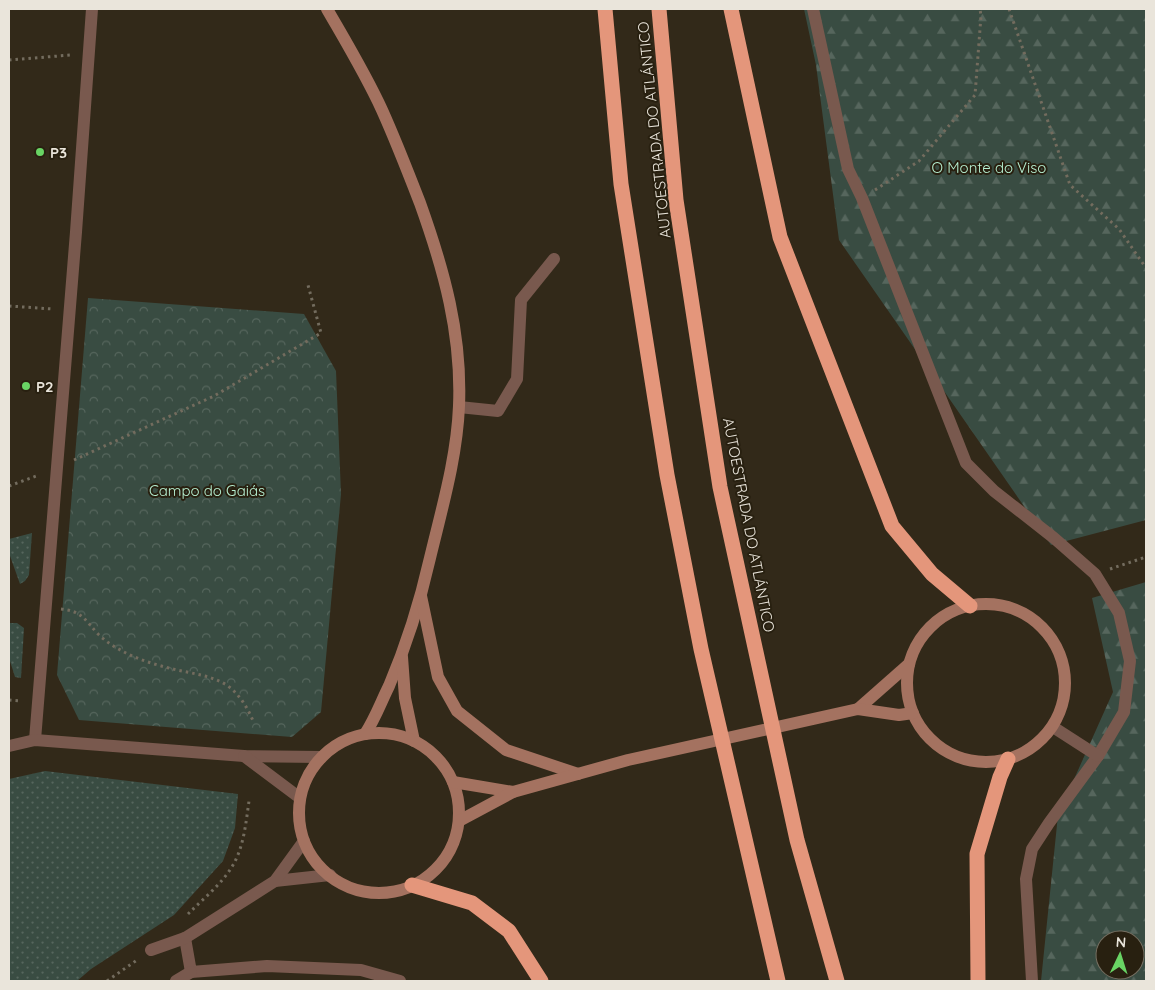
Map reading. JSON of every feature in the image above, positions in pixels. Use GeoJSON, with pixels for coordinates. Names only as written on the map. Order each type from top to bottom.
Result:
{"type":"FeatureCollection","features":[{"type":"Feature","properties":{"kind":"highway"},"geometry":{"type":"LineString","coordinates":[[604,9],[621,184],[667,475],[701,649],[778,981]]}},
{"type":"Feature","properties":{"kind":"highway","name":"AUTOESTRADA DO ATLÁNTICO"},"geometry":{"type":"LineString","coordinates":[[659,9],[676,200],[720,487],[798,840],[837,981]]}},
{"type":"Feature","properties":{"kind":"highway"},"geometry":{"type":"LineString","coordinates":[[731,9],[780,237],[892,526],[932,574],[970,606]]}},
{"type":"Feature","properties":{"kind":"highway"},"geometry":{"type":"LineString","coordinates":[[978,981],[977,854],[1008,759]]}},
{"type":"Feature","properties":{"kind":"highway"},"geometry":{"type":"LineString","coordinates":[[412,885],[472,903],[509,932],[541,981]]}},
{"type":"Feature","properties":{"kind":"street"},"geometry":{"type":"LineString","coordinates":[[326,9],[382,109],[404,162],[438,252],[451,306],[458,358],[459,407],[448,484],[421,596],[402,656],[374,720],[365,734]]}},
{"type":"Feature","properties":{"kind":"street"},"geometry":{"type":"LineString","coordinates":[[421,596],[438,677],[457,711],[506,750],[578,774]]}},
{"type":"Feature","properties":{"kind":"street"},"geometry":{"type":"LineString","coordinates":[[996,604],[1022,612],[1044,628],[1059,650],[1066,676],[1064,702],[1053,726],[1040,741],[1025,752],[1008,759],[985,762],[962,758],[942,748],[925,733],[913,713],[907,689],[909,664],[917,644],[931,626],[949,613],[970,606],[996,604]]}},
{"type":"Feature","properties":{"kind":"street"},"geometry":{"type":"LineString","coordinates":[[402,656],[405,698],[414,741]]}},
{"type":"Feature","properties":{"kind":"street"},"geometry":{"type":"LineString","coordinates":[[858,709],[909,664]]}},
{"type":"Feature","properties":{"kind":"street"},"geometry":{"type":"LineString","coordinates":[[459,821],[514,792],[628,760],[858,709],[899,715],[913,713]]}},
{"type":"Feature","properties":{"kind":"street"},"geometry":{"type":"LineString","coordinates":[[390,733],[414,741],[430,751],[444,765],[453,782],[458,801],[459,821],[451,847],[435,870],[412,885],[386,892],[359,890],[334,879],[315,860],[304,841],[299,820],[300,798],[307,778],[321,757],[341,742],[365,734],[390,733]]}},
{"type":"Feature","properties":{"kind":"street"},"geometry":{"type":"LineString","coordinates":[[453,782],[514,792]]}},
{"type":"Feature","properties":{"kind":"lane"},"geometry":{"type":"LineString","coordinates":[[35,740],[92,9]]}},
{"type":"Feature","properties":{"kind":"lane"},"geometry":{"type":"LineString","coordinates":[[813,9],[848,169],[862,198],[966,463],[994,491],[1096,574],[1119,613],[1130,661],[1124,712],[1098,756],[1032,849],[1026,879],[1032,981]]}},
{"type":"Feature","properties":{"kind":"lane"},"geometry":{"type":"LineString","coordinates":[[459,407],[498,411],[517,379],[520,300],[554,259]]}},
{"type":"Feature","properties":{"kind":"lane"},"geometry":{"type":"LineString","coordinates":[[1053,726],[1098,756]]}},
{"type":"Feature","properties":{"kind":"lane"},"geometry":{"type":"LineString","coordinates":[[9,746],[35,740],[244,756],[321,757]]}},
{"type":"Feature","properties":{"kind":"lane"},"geometry":{"type":"LineString","coordinates":[[244,756],[300,798]]}},
{"type":"Feature","properties":{"kind":"lane"},"geometry":{"type":"LineString","coordinates":[[151,950],[185,938],[275,881],[304,841]]}},
{"type":"Feature","properties":{"kind":"lane"},"geometry":{"type":"LineString","coordinates":[[275,881],[330,875]]}},
{"type":"Feature","properties":{"kind":"lane"},"geometry":{"type":"LineString","coordinates":[[185,938],[190,972]]}},
{"type":"Feature","properties":{"kind":"lane"},"geometry":{"type":"LineString","coordinates":[[176,981],[190,972],[266,966],[361,970],[400,981]]}},
{"type":"Feature","properties":{"kind":"path"},"geometry":{"type":"LineString","coordinates":[[862,198],[919,161],[975,95],[980,9]]}},
{"type":"Feature","properties":{"kind":"path"},"geometry":{"type":"LineString","coordinates":[[1010,9],[1070,185],[1119,229],[1146,268]]}},
{"type":"Feature","properties":{"kind":"path"},"geometry":{"type":"LineString","coordinates":[[9,60],[89,53]]}},
{"type":"Feature","properties":{"kind":"path"},"geometry":{"type":"LineString","coordinates":[[9,486],[56,469],[214,396],[321,333],[308,285]]}},
{"type":"Feature","properties":{"kind":"path"},"geometry":{"type":"LineString","coordinates":[[9,306],[69,310]]}},
{"type":"Feature","properties":{"kind":"path"},"geometry":{"type":"LineString","coordinates":[[1096,574],[1146,557]]}},
{"type":"Feature","properties":{"kind":"path"},"geometry":{"type":"LineString","coordinates":[[45,606],[77,612],[104,639],[127,654],[158,665],[217,680],[237,694],[245,704],[254,723]]}},
{"type":"Feature","properties":{"kind":"path"},"geometry":{"type":"LineString","coordinates":[[184,917],[224,878],[233,865],[240,848],[249,801]]}},
{"type":"Feature","properties":{"kind":"path"},"geometry":{"type":"LineString","coordinates":[[107,981],[151,950]]}},
{"type":"Feature","properties":{"kind":"green space","name":"O Monte do Viso"},"geometry":{"type":"Polygon","coordinates":[[[804,9],[1146,9],[1146,520],[1051,545],[839,240],[816,65],[804,9]]]}},
{"type":"Feature","properties":{"kind":"green space","name":"Campo do Gaiás"},"geometry":{"type":"Polygon","coordinates":[[[88,298],[304,314],[336,371],[341,494],[321,712],[292,737],[79,720],[57,675],[88,298]]]}},
{"type":"Feature","properties":{"kind":"green space"},"geometry":{"type":"Polygon","coordinates":[[[32,533],[29,575],[20,584],[9,553],[9,539],[32,533]]]}},
{"type":"Feature","properties":{"kind":"green space"},"geometry":{"type":"Polygon","coordinates":[[[1146,582],[1146,981],[1041,981],[1058,815],[1113,692],[1092,598],[1146,582]]]}},
{"type":"Feature","properties":{"kind":"green space"},"geometry":{"type":"Polygon","coordinates":[[[9,623],[17,623],[24,628],[21,678],[15,677],[9,658],[9,623]]]}},
{"type":"Feature","properties":{"kind":"green space"},"geometry":{"type":"Polygon","coordinates":[[[45,771],[238,794],[235,828],[223,861],[174,915],[91,969],[77,981],[9,981],[9,779],[45,771]]]}},
{"type":"Feature","properties":{"kind":"place","name":"P3"},"geometry":{"type":"Point","coordinates":[40,152]}},
{"type":"Feature","properties":{"kind":"place","name":"P2"},"geometry":{"type":"Point","coordinates":[26,386]}}]}
